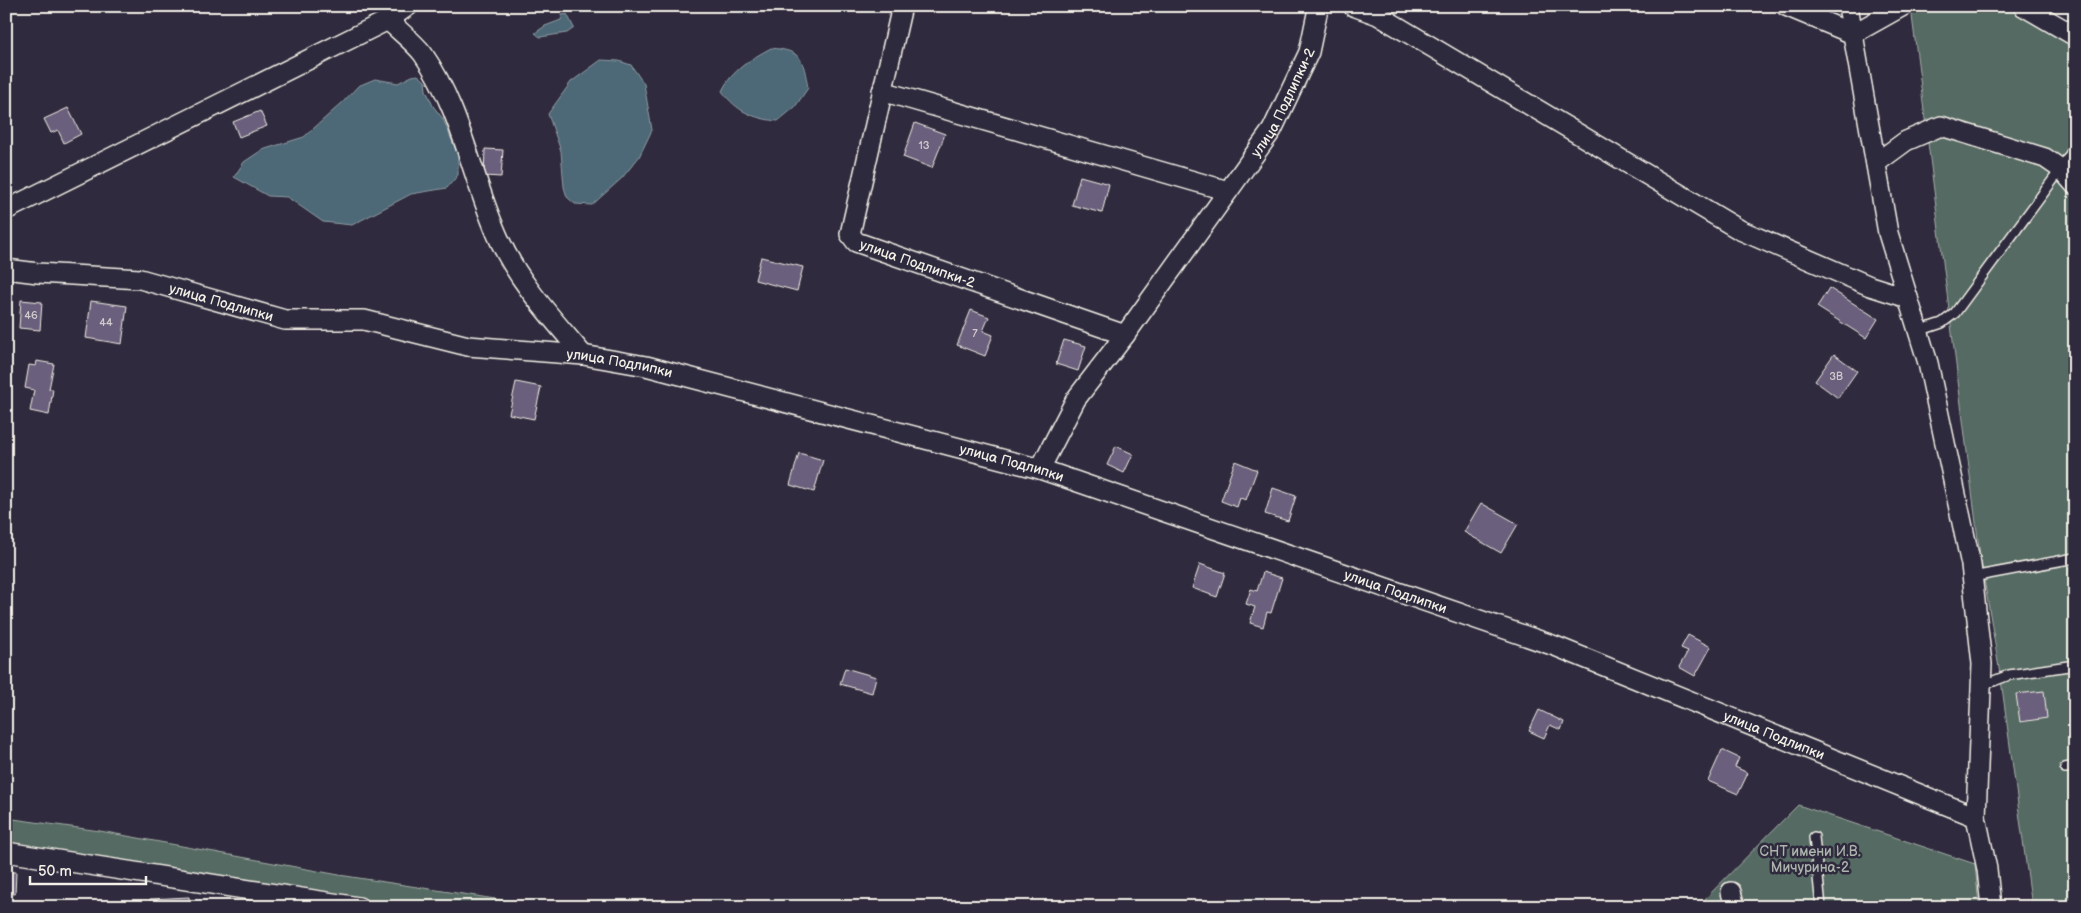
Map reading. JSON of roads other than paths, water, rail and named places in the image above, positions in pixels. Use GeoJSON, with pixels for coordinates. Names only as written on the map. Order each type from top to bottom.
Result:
{"type":"FeatureCollection","features":[{"type":"Feature","properties":{"kind":"street"},"geometry":{"type":"LineString","coordinates":[[6,210],[388,20],[408,6]]}},
{"type":"Feature","properties":{"kind":"street","name":"улица Подлипки-2"},"geometry":{"type":"LineString","coordinates":[[902,6],[850,234],[856,242],[1125,335]]}},
{"type":"Feature","properties":{"kind":"street"},"geometry":{"type":"LineString","coordinates":[[1353,6],[1378,15],[1740,230],[1870,286],[1908,298]]}},
{"type":"Feature","properties":{"kind":"street"},"geometry":{"type":"LineString","coordinates":[[1786,6],[1853,34]]}},
{"type":"Feature","properties":{"kind":"street"},"geometry":{"type":"LineString","coordinates":[[1848,6],[1888,233],[1928,363],[1972,576],[1982,664],[1976,817],[1991,907]]}},
{"type":"Feature","properties":{"kind":"street"},"geometry":{"type":"LineString","coordinates":[[1853,34],[1903,6]]}},
{"type":"Feature","properties":{"kind":"street"},"geometry":{"type":"LineString","coordinates":[[2024,6],[2075,36]]}},
{"type":"Feature","properties":{"kind":"street","name":"улица Подлипки-2"},"geometry":{"type":"LineString","coordinates":[[1040,469],[1076,399],[1125,335],[1272,130],[1309,52],[1319,7]]}},
{"type":"Feature","properties":{"kind":"street"},"geometry":{"type":"LineString","coordinates":[[388,20],[422,54],[443,90],[459,129],[485,206],[501,243],[521,277],[547,313],[584,355]]}},
{"type":"Feature","properties":{"kind":"street"},"geometry":{"type":"LineString","coordinates":[[882,91],[1228,191]]}},
{"type":"Feature","properties":{"kind":"street"},"geometry":{"type":"LineString","coordinates":[[1876,163],[1906,141],[1941,126],[2045,158],[2061,169],[2075,185]]}},
{"type":"Feature","properties":{"kind":"street","name":"улица Подлипки"},"geometry":{"type":"LineString","coordinates":[[6,269],[38,273],[140,279],[286,320],[364,320],[468,346],[584,355],[646,366],[1040,469],[1555,646],[1976,817]]}},
{"type":"Feature","properties":{"kind":"street"},"geometry":{"type":"LineString","coordinates":[[6,852],[358,907]]}},
{"type":"Feature","properties":{"kind":"lane"},"geometry":{"type":"LineString","coordinates":[[1918,331],[1942,323],[1956,312],[2061,169],[2075,146]]}},
{"type":"Feature","properties":{"kind":"lane"},"geometry":{"type":"LineString","coordinates":[[1972,576],[2075,558]]}},
{"type":"Feature","properties":{"kind":"lane"},"geometry":{"type":"LineString","coordinates":[[1981,686],[2008,675],[2075,665]]}},
{"type":"Feature","properties":{"kind":"lane"},"geometry":{"type":"LineString","coordinates":[[2065,768],[2075,766]]}},
{"type":"Feature","properties":{"kind":"lane"},"geometry":{"type":"LineString","coordinates":[[1814,837],[1821,907]]}},
{"type":"Feature","properties":{"kind":"water"},"geometry":{"type":"Polygon","coordinates":[[[567,14],[574,28],[567,33],[540,37],[535,33],[545,26],[561,20],[562,15],[567,14]]]}},
{"type":"Feature","properties":{"kind":"water"},"geometry":{"type":"Polygon","coordinates":[[[771,48],[789,51],[799,58],[808,88],[795,107],[778,121],[746,113],[733,104],[722,91],[736,71],[771,48]]]}},
{"type":"Feature","properties":{"kind":"water"},"geometry":{"type":"Polygon","coordinates":[[[601,60],[619,61],[631,65],[644,84],[652,130],[639,157],[622,178],[592,205],[575,204],[567,197],[564,187],[561,151],[548,114],[571,82],[601,60]]]}},
{"type":"Feature","properties":{"kind":"water"},"geometry":{"type":"Polygon","coordinates":[[[418,75],[425,81],[426,90],[433,106],[443,119],[458,155],[458,175],[447,188],[411,194],[352,225],[323,222],[287,197],[268,196],[234,177],[244,162],[262,150],[304,137],[358,86],[375,79],[398,83],[418,75]]]}},
{"type":"Feature","properties":{"kind":"park label","name":"СНТ имени И.В. Мичурина-2"},"geometry":{"type":"Point","coordinates":[1810,860]}}]}
